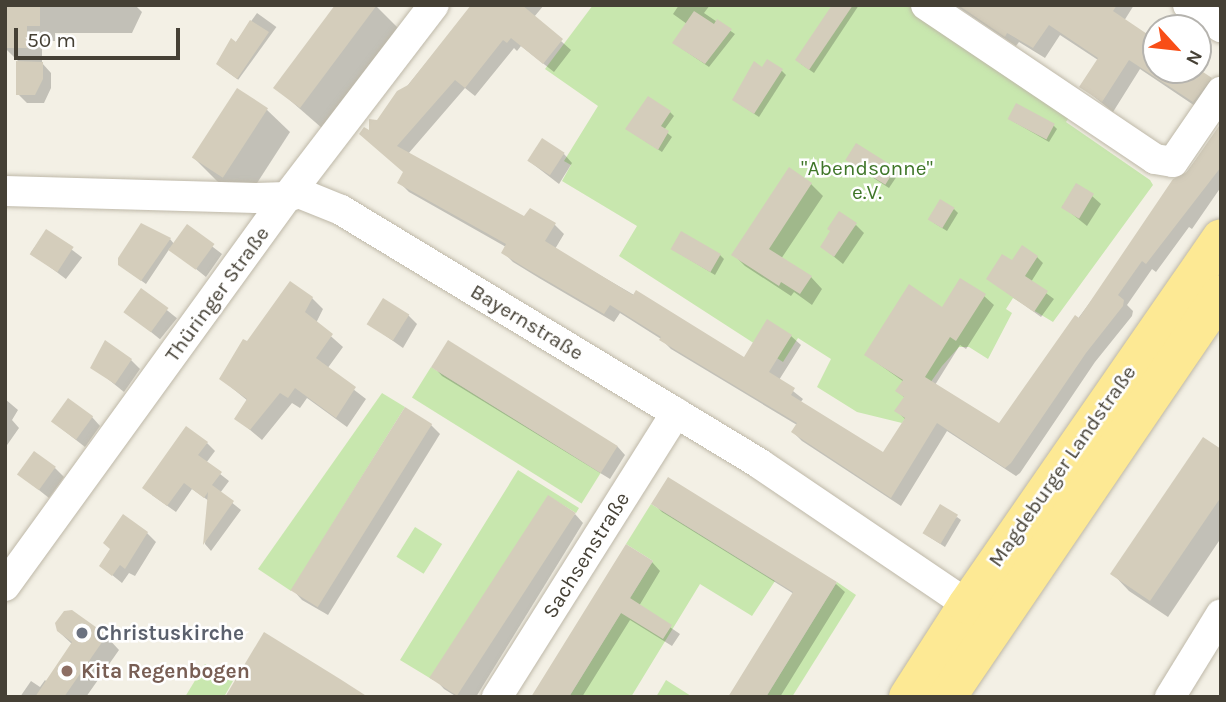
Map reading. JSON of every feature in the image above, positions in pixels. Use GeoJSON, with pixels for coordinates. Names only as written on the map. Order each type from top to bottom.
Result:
{"type":"FeatureCollection","features":[{"type":"Feature","properties":{"kind":"main road","name":"Magdeburger Landstraße"},"geometry":{"type":"LineString","coordinates":[[947,697],[981,614],[1221,238]]}},
{"type":"Feature","properties":{"kind":"main road","name":"Magdeburger Landstraße"},"geometry":{"type":"LineString","coordinates":[[908,697],[981,614],[1221,294]]}},
{"type":"Feature","properties":{"kind":"street","name":"Thüringer Straße"},"geometry":{"type":"LineString","coordinates":[[5,586],[287,197],[434,5]]}},
{"type":"Feature","properties":{"kind":"street"},"geometry":{"type":"LineString","coordinates":[[926,5],[1155,159],[1173,162],[1221,92]]}},
{"type":"Feature","properties":{"kind":"street"},"geometry":{"type":"LineString","coordinates":[[1188,5],[1221,27]]}},
{"type":"Feature","properties":{"kind":"street","name":"Bayernstraße"},"geometry":{"type":"LineString","coordinates":[[5,191],[287,197],[299,193],[341,210],[760,464],[981,614]]}},
{"type":"Feature","properties":{"kind":"street","name":"Sachsenstraße"},"geometry":{"type":"LineString","coordinates":[[497,697],[676,413]]}},
{"type":"Feature","properties":{"kind":"street"},"geometry":{"type":"LineString","coordinates":[[1170,697],[1221,614]]}},
{"type":"Feature","properties":{"kind":"green space","name":"\"Abendsonne\" e.V."},"geometry":{"type":"Polygon","coordinates":[[[593,5],[915,5],[1074,109],[1066,122],[1150,180],[1153,185],[1053,322],[1013,298],[1006,309],[1012,313],[988,359],[969,347],[959,347],[942,366],[902,423],[857,412],[817,387],[831,359],[798,338],[783,362],[619,256],[637,226],[562,181],[571,165],[564,161],[598,106],[545,69],[593,5]]]}},
{"type":"Feature","properties":{"kind":"green space"},"geometry":{"type":"Polygon","coordinates":[[[431,367],[601,473],[582,504],[412,398],[431,367]]]}},
{"type":"Feature","properties":{"kind":"green space"},"geometry":{"type":"Polygon","coordinates":[[[382,393],[405,407],[291,591],[258,569],[382,393]]]}},
{"type":"Feature","properties":{"kind":"green space"},"geometry":{"type":"Polygon","coordinates":[[[518,470],[579,508],[576,513],[548,496],[433,680],[400,660],[518,470]]]}},
{"type":"Feature","properties":{"kind":"green space"},"geometry":{"type":"Polygon","coordinates":[[[651,504],[775,581],[752,616],[700,584],[631,697],[569,697],[653,561],[626,544],[651,504]]]}},
{"type":"Feature","properties":{"kind":"green space"},"geometry":{"type":"Polygon","coordinates":[[[415,527],[442,544],[424,574],[396,557],[415,527]]]}},
{"type":"Feature","properties":{"kind":"green space"},"geometry":{"type":"Polygon","coordinates":[[[837,582],[856,595],[792,697],[766,697],[837,582]]]}},
{"type":"Feature","properties":{"kind":"green space"},"geometry":{"type":"Polygon","coordinates":[[[205,664],[233,681],[224,697],[185,697],[205,664]]]}},
{"type":"Feature","properties":{"kind":"green space"},"geometry":{"type":"Polygon","coordinates":[[[666,680],[691,696],[691,697],[656,697],[666,680]]]}},
{"type":"Feature","properties":{"kind":"building"},"geometry":{"type":"Polygon","coordinates":[[[5,5],[40,5],[40,26],[27,26],[27,48],[5,48],[5,5]]]}},
{"type":"Feature","properties":{"kind":"building"},"geometry":{"type":"Polygon","coordinates":[[[335,5],[377,5],[300,108],[273,88],[335,5]]]}},
{"type":"Feature","properties":{"kind":"building"},"geometry":{"type":"Polygon","coordinates":[[[471,5],[522,5],[563,39],[543,64],[511,38],[507,43],[503,40],[465,88],[455,80],[397,146],[524,216],[530,208],[556,223],[545,241],[633,295],[636,290],[744,357],[767,319],[792,335],[769,372],[795,388],[791,395],[883,452],[905,418],[894,411],[904,397],[895,391],[903,380],[864,355],[909,284],[942,307],[960,278],[986,294],[956,341],[950,337],[925,377],[999,423],[1075,315],[1079,318],[1173,179],[1187,172],[1221,123],[1221,167],[1146,264],[1142,261],[1118,295],[1124,300],[1123,306],[1086,353],[1011,463],[1005,468],[937,423],[891,498],[791,432],[797,423],[659,340],[661,337],[610,305],[604,314],[527,269],[501,253],[506,244],[397,183],[403,172],[359,134],[364,127],[369,130],[369,119],[377,120],[397,91],[408,85],[471,5]]]}},
{"type":"Feature","properties":{"kind":"building"},"geometry":{"type":"Polygon","coordinates":[[[832,5],[853,5],[809,70],[795,60],[832,5]]]}},
{"type":"Feature","properties":{"kind":"building"},"geometry":{"type":"Polygon","coordinates":[[[958,5],[1117,5],[1113,11],[1142,31],[1142,69],[1129,60],[1102,102],[1079,87],[1098,58],[1049,25],[1033,48],[1007,33],[1005,37],[958,5]]]}},
{"type":"Feature","properties":{"kind":"building"},"geometry":{"type":"Polygon","coordinates":[[[694,11],[714,24],[717,19],[732,29],[705,64],[672,43],[694,11]]]}},
{"type":"Feature","properties":{"kind":"building"},"geometry":{"type":"Polygon","coordinates":[[[250,20],[269,32],[237,79],[216,64],[231,38],[236,42],[250,20]]]}},
{"type":"Feature","properties":{"kind":"building"},"geometry":{"type":"Polygon","coordinates":[[[767,59],[783,69],[754,114],[732,100],[754,61],[762,67],[767,59]]]}},
{"type":"Feature","properties":{"kind":"building"},"geometry":{"type":"Polygon","coordinates":[[[16,61],[43,62],[43,79],[35,95],[16,95],[16,61]]]}},
{"type":"Feature","properties":{"kind":"building"},"geometry":{"type":"Polygon","coordinates":[[[1166,84],[1207,84],[1193,102],[1166,84]]]}},
{"type":"Feature","properties":{"kind":"building"},"geometry":{"type":"Polygon","coordinates":[[[237,88],[268,108],[223,178],[192,158],[237,88]]]}},
{"type":"Feature","properties":{"kind":"building"},"geometry":{"type":"Polygon","coordinates":[[[648,96],[671,111],[661,126],[669,131],[658,150],[625,129],[648,96]]]}},
{"type":"Feature","properties":{"kind":"building"},"geometry":{"type":"Polygon","coordinates":[[[1016,103],[1055,124],[1046,140],[1008,119],[1016,103]]]}},
{"type":"Feature","properties":{"kind":"building"},"geometry":{"type":"Polygon","coordinates":[[[542,138],[565,153],[550,175],[527,161],[542,138]]]}},
{"type":"Feature","properties":{"kind":"building"},"geometry":{"type":"Polygon","coordinates":[[[856,143],[896,168],[885,185],[845,160],[856,143]]]}},
{"type":"Feature","properties":{"kind":"building"},"geometry":{"type":"Polygon","coordinates":[[[789,167],[812,183],[769,249],[812,276],[800,294],[781,282],[779,286],[731,255],[789,167]]]}},
{"type":"Feature","properties":{"kind":"building"},"geometry":{"type":"Polygon","coordinates":[[[1076,183],[1094,194],[1079,219],[1061,208],[1076,183]]]}},
{"type":"Feature","properties":{"kind":"building"},"geometry":{"type":"Polygon","coordinates":[[[940,199],[955,208],[942,228],[928,220],[940,199]]]}},
{"type":"Feature","properties":{"kind":"building"},"geometry":{"type":"Polygon","coordinates":[[[839,211],[857,223],[834,257],[820,247],[830,231],[827,229],[839,211]]]}},
{"type":"Feature","properties":{"kind":"building"},"geometry":{"type":"Polygon","coordinates":[[[141,223],[171,238],[141,281],[118,265],[118,258],[141,223]]]}},
{"type":"Feature","properties":{"kind":"building"},"geometry":{"type":"Polygon","coordinates":[[[187,224],[215,244],[196,270],[168,250],[187,224]]]}},
{"type":"Feature","properties":{"kind":"building"},"geometry":{"type":"Polygon","coordinates":[[[46,229],[74,247],[57,272],[30,254],[46,229]]]}},
{"type":"Feature","properties":{"kind":"building"},"geometry":{"type":"Polygon","coordinates":[[[681,231],[721,254],[710,272],[670,249],[681,231]]]}},
{"type":"Feature","properties":{"kind":"building"},"geometry":{"type":"Polygon","coordinates":[[[1022,245],[1038,256],[1025,276],[1048,291],[1034,312],[986,279],[1002,254],[1012,260],[1022,245]]]}},
{"type":"Feature","properties":{"kind":"building"},"geometry":{"type":"Polygon","coordinates":[[[290,281],[313,297],[305,312],[333,334],[316,358],[356,387],[336,418],[295,388],[288,398],[280,393],[250,430],[234,419],[247,399],[219,379],[243,339],[247,341],[290,281]]]}},
{"type":"Feature","properties":{"kind":"building"},"geometry":{"type":"Polygon","coordinates":[[[141,288],[169,308],[151,332],[123,312],[141,288]]]}},
{"type":"Feature","properties":{"kind":"building"},"geometry":{"type":"Polygon","coordinates":[[[383,298],[409,314],[393,341],[367,324],[383,298]]]}},
{"type":"Feature","properties":{"kind":"building"},"geometry":{"type":"Polygon","coordinates":[[[105,340],[132,359],[115,384],[90,368],[105,340]]]}},
{"type":"Feature","properties":{"kind":"building"},"geometry":{"type":"Polygon","coordinates":[[[448,340],[618,446],[601,473],[431,367],[448,340]]]}},
{"type":"Feature","properties":{"kind":"building"},"geometry":{"type":"Polygon","coordinates":[[[68,398],[93,416],[76,440],[51,421],[68,398]]]}},
{"type":"Feature","properties":{"kind":"building"},"geometry":{"type":"Polygon","coordinates":[[[405,407],[432,424],[318,607],[291,590],[405,407]]]}},
{"type":"Feature","properties":{"kind":"building"},"geometry":{"type":"Polygon","coordinates":[[[186,426],[208,442],[198,455],[222,472],[212,485],[234,501],[203,545],[208,492],[204,498],[184,483],[167,506],[142,488],[186,426]]]}},
{"type":"Feature","properties":{"kind":"building"},"geometry":{"type":"Polygon","coordinates":[[[1203,437],[1221,449],[1221,497],[1150,601],[1110,574],[1203,437]]]}},
{"type":"Feature","properties":{"kind":"building"},"geometry":{"type":"Polygon","coordinates":[[[34,451],[56,467],[39,490],[17,474],[34,451]]]}},
{"type":"Feature","properties":{"kind":"building"},"geometry":{"type":"Polygon","coordinates":[[[668,477],[837,582],[766,697],[728,697],[793,592],[651,504],[668,477]]]}},
{"type":"Feature","properties":{"kind":"building"},"geometry":{"type":"Polygon","coordinates":[[[548,495],[576,513],[457,696],[429,678],[548,495]]]}},
{"type":"Feature","properties":{"kind":"building"},"geometry":{"type":"Polygon","coordinates":[[[940,504],[958,515],[940,544],[922,533],[940,504]]]}},
{"type":"Feature","properties":{"kind":"building"},"geometry":{"type":"Polygon","coordinates":[[[123,514],[148,532],[125,569],[120,565],[112,576],[99,566],[110,549],[103,543],[123,514]]]}},
{"type":"Feature","properties":{"kind":"building"},"geometry":{"type":"Polygon","coordinates":[[[626,544],[653,561],[630,598],[672,625],[663,639],[621,613],[569,697],[531,697],[626,544]]]}},
{"type":"Feature","properties":{"kind":"building"},"geometry":{"type":"Polygon","coordinates":[[[72,610],[107,635],[64,697],[35,697],[72,642],[57,631],[55,623],[64,611],[72,610]]]}},
{"type":"Feature","properties":{"kind":"building"},"geometry":{"type":"Polygon","coordinates":[[[264,632],[340,679],[368,697],[225,697],[264,632]]]}},
{"type":"Feature","properties":{"kind":"place","name":"Christuskirche"},"geometry":{"type":"Point","coordinates":[82,633]}},
{"type":"Feature","properties":{"kind":"place","name":"Kita Regenbogen"},"geometry":{"type":"Point","coordinates":[67,671]}}]}
